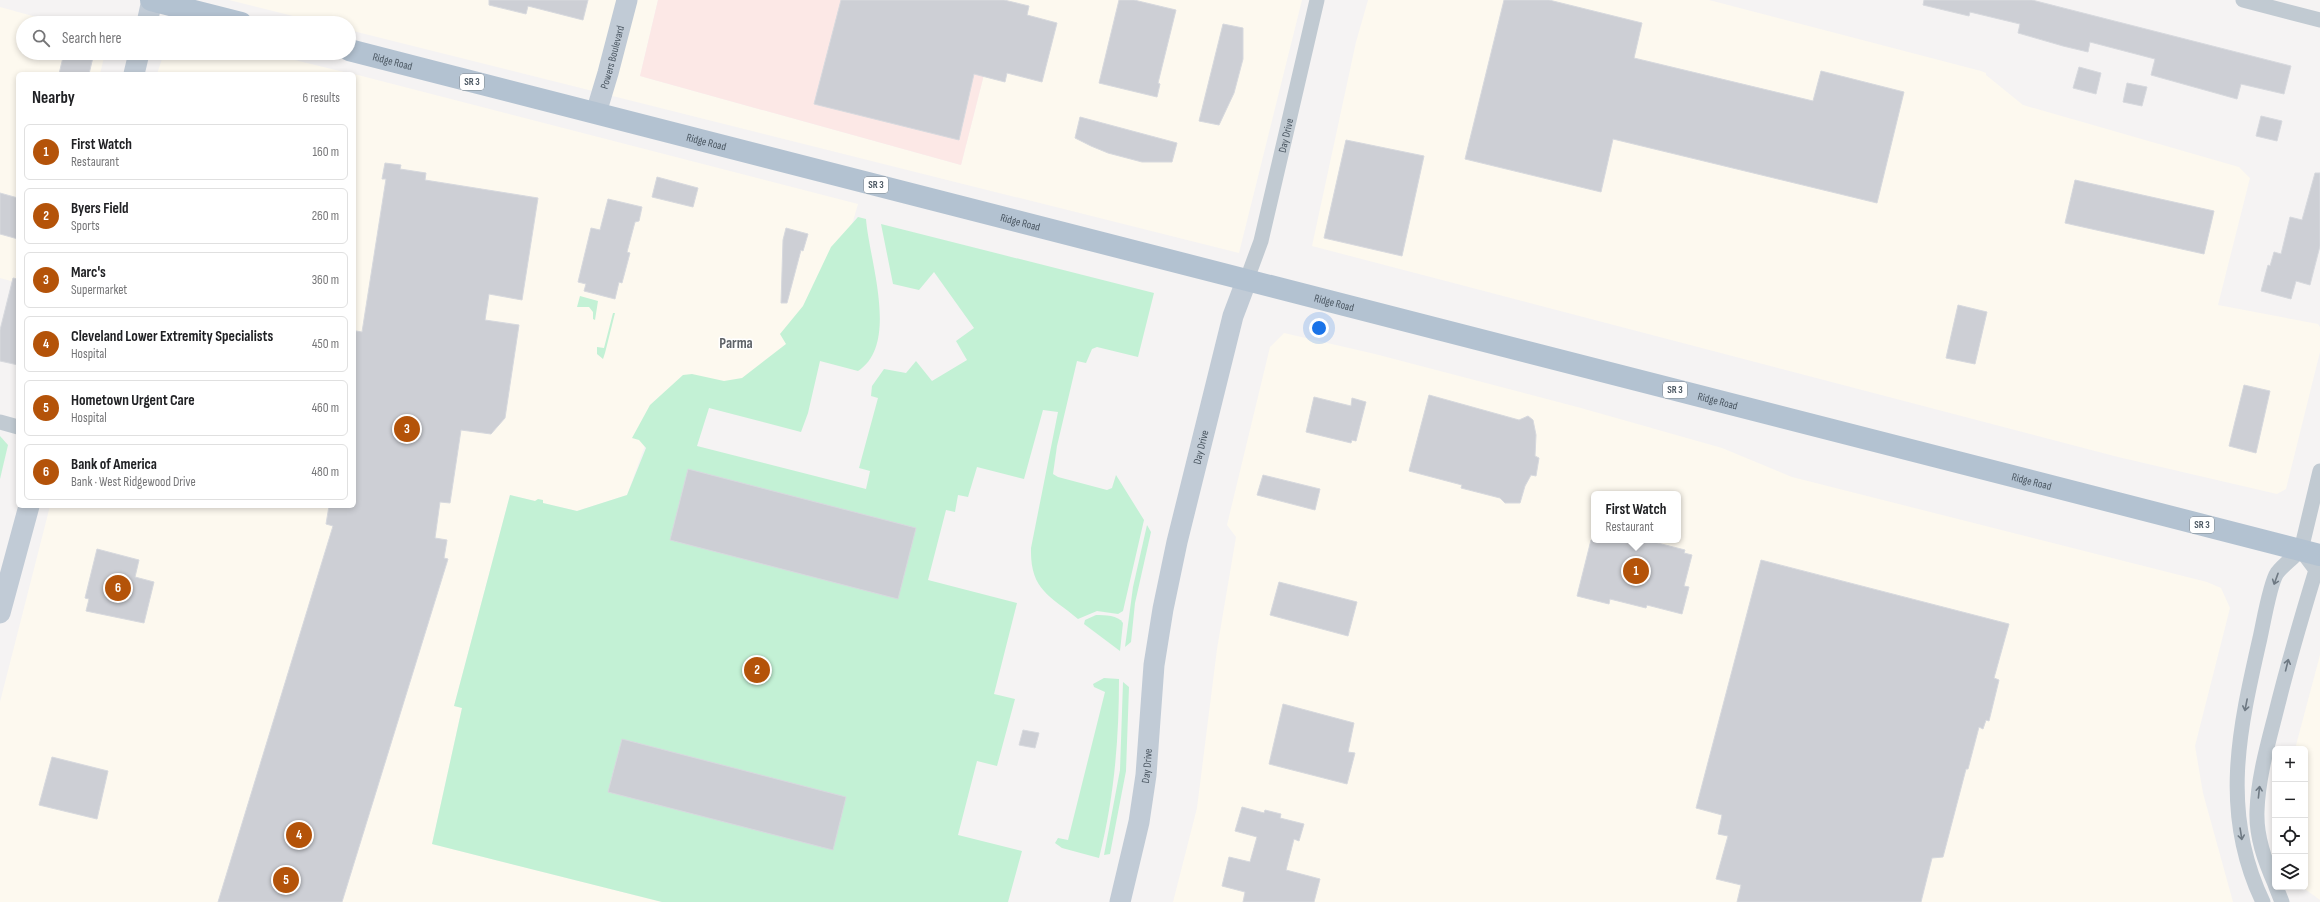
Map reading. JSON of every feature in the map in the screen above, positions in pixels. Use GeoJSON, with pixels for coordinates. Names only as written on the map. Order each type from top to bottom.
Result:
{"type":"FeatureCollection","features":[{"type":"Feature","properties":{"kind":"main road"},"geometry":{"type":"LineString","coordinates":[[152,0],[215,16]]}},
{"type":"Feature","properties":{"kind":"main road","name":"Ridge Road"},"geometry":{"type":"LineString","coordinates":[[356,52],[2311,553]]}},
{"type":"Feature","properties":{"kind":"street"},"geometry":{"type":"LineString","coordinates":[[149,16],[152,0]]}},
{"type":"Feature","properties":{"kind":"street","name":"Powers Boulevard"},"geometry":{"type":"LineString","coordinates":[[596,113],[627,0]]}},
{"type":"Feature","properties":{"kind":"street","name":"Day Drive"},"geometry":{"type":"LineString","coordinates":[[1120,902],[1142,798],[1154,665],[1162,608],[1233,316],[1261,242],[1317,0]]}},
{"type":"Feature","properties":{"kind":"street"},"geometry":{"type":"LineString","coordinates":[[2243,0],[2320,20]]}},
{"type":"Feature","properties":{"kind":"street"},"geometry":{"type":"LineString","coordinates":[[134,72],[137,60]]}},
{"type":"Feature","properties":{"kind":"street"},"geometry":{"type":"LineString","coordinates":[[0,422],[16,426]]}},
{"type":"Feature","properties":{"kind":"street"},"geometry":{"type":"LineString","coordinates":[[2272,876],[2259,839],[2257,812],[2264,760],[2271,731],[2291,649],[2316,570],[2311,553],[2320,471]]}},
{"type":"Feature","properties":{"kind":"street"},"geometry":{"type":"LineString","coordinates":[[0,613],[28,508]]}},
{"type":"Feature","properties":{"kind":"street"},"geometry":{"type":"LineString","coordinates":[[2263,902],[2251,877],[2240,830],[2236,768],[2239,744],[2251,678],[2277,574],[2311,553]]}},
{"type":"Feature","properties":{"kind":"street"},"geometry":{"type":"LineString","coordinates":[[2277,890],[2282,902]]}},
{"type":"Feature","properties":{"kind":"shaded area"},"geometry":{"type":"Polygon","coordinates":[[[229,0],[658,0],[640,76],[961,165],[1003,0],[1302,0],[1239,253],[356,32],[356,16],[293,16],[229,0]]]}},
{"type":"Feature","properties":{"kind":"shaded area"},"geometry":{"type":"Polygon","coordinates":[[[658,0],[1003,0],[961,165],[640,76],[658,0]]]}},
{"type":"Feature","properties":{"kind":"shaded area"},"geometry":{"type":"Polygon","coordinates":[[[1368,0],[1709,0],[1981,71],[1986,73],[1986,75],[2023,105],[2239,167],[2250,178],[2218,305],[2318,324],[2320,327],[2320,352],[2286,489],[2277,494],[2118,457],[1312,246],[1356,42],[1368,0]]]}},
{"type":"Feature","properties":{"kind":"shaded area"},"geometry":{"type":"Polygon","coordinates":[[[0,7],[33,16],[16,16],[16,60],[103,60],[100,72],[16,72],[16,282],[0,278],[0,7]]]}},
{"type":"Feature","properties":{"kind":"shaded area"},"geometry":{"type":"Polygon","coordinates":[[[162,60],[295,60],[344,72],[158,72],[162,60]]]}},
{"type":"Feature","properties":{"kind":"shaded area"},"geometry":{"type":"Polygon","coordinates":[[[356,75],[858,204],[823,324],[783,372],[652,426],[627,495],[577,511],[510,495],[454,706],[462,708],[432,844],[662,902],[0,902],[0,702],[49,508],[356,508],[356,75]]]}},
{"type":"Feature","properties":{"kind":"shaded area"},"geometry":{"type":"Polygon","coordinates":[[[1284,333],[1375,354],[1581,408],[1722,448],[1792,477],[2207,582],[2221,588],[2230,608],[2195,746],[2203,793],[2233,902],[1173,902],[1197,808],[1217,649],[1236,537],[1227,525],[1270,347],[1284,333]]]}},
{"type":"Feature","properties":{"kind":"shaded area"},"geometry":{"type":"Polygon","coordinates":[[[2320,655],[2320,900],[2306,890],[2308,890],[2308,746],[2296,746],[2320,655]]]}},
{"type":"Feature","properties":{"kind":"green space"},"geometry":{"type":"Polygon","coordinates":[[[858,217],[866,219],[879,300],[880,322],[877,342],[871,358],[858,371],[820,361],[808,413],[801,432],[709,408],[697,446],[866,489],[870,471],[859,468],[878,398],[871,396],[872,386],[884,369],[906,373],[916,361],[932,381],[967,360],[956,341],[974,328],[934,272],[919,290],[893,284],[881,224],[1154,293],[1138,357],[1097,347],[1092,349],[1086,363],[1077,361],[1057,446],[1053,474],[1058,477],[1107,490],[1112,488],[1116,475],[1144,520],[1123,611],[1118,614],[1097,611],[1078,619],[1043,590],[1034,573],[1031,548],[1058,412],[1043,410],[1024,479],[977,467],[968,497],[958,495],[955,512],[946,510],[928,580],[1017,603],[994,694],[1015,699],[997,766],[977,761],[958,835],[1022,851],[1008,902],[662,902],[432,844],[462,708],[454,706],[510,495],[535,501],[538,499],[543,500],[543,503],[577,511],[627,495],[646,448],[639,440],[632,438],[650,405],[683,375],[692,374],[724,381],[742,378],[786,344],[780,334],[803,306],[831,247],[858,217]]]}},
{"type":"Feature","properties":{"kind":"green space"},"geometry":{"type":"Polygon","coordinates":[[[580,296],[598,301],[595,320],[593,319],[593,312],[589,307],[577,307],[580,296]]]}},
{"type":"Feature","properties":{"kind":"green space"},"geometry":{"type":"Polygon","coordinates":[[[613,313],[615,313],[603,359],[597,354],[597,347],[604,348],[613,313]]]}},
{"type":"Feature","properties":{"kind":"green space"},"geometry":{"type":"Polygon","coordinates":[[[0,436],[8,445],[0,479],[0,436]]]}},
{"type":"Feature","properties":{"kind":"green space"},"geometry":{"type":"Polygon","coordinates":[[[1147,525],[1151,532],[1135,603],[1131,642],[1125,647],[1133,587],[1147,525]]]}},
{"type":"Feature","properties":{"kind":"green space"},"geometry":{"type":"Polygon","coordinates":[[[1096,615],[1115,617],[1123,623],[1120,651],[1084,624],[1085,620],[1096,615]]]}},
{"type":"Feature","properties":{"kind":"green space"},"geometry":{"type":"Polygon","coordinates":[[[1104,678],[1119,679],[1119,702],[1115,769],[1099,858],[1062,848],[1055,843],[1058,838],[1068,840],[1105,692],[1094,687],[1093,684],[1104,678]]]}},
{"type":"Feature","properties":{"kind":"green space"},"geometry":{"type":"Polygon","coordinates":[[[1123,682],[1129,687],[1126,771],[1110,854],[1104,855],[1120,770],[1123,682]]]}},
{"type":"Feature","properties":{"kind":"building"},"geometry":{"type":"Polygon","coordinates":[[[489,0],[588,0],[583,20],[528,6],[526,14],[489,5],[489,0]]]}},
{"type":"Feature","properties":{"kind":"building"},"geometry":{"type":"Polygon","coordinates":[[[841,0],[1004,0],[1029,6],[1027,15],[1057,23],[1042,82],[1007,73],[1005,82],[974,74],[959,140],[814,104],[841,0]]]}},
{"type":"Feature","properties":{"kind":"building"},"geometry":{"type":"Polygon","coordinates":[[[1119,0],[1134,0],[1176,10],[1158,83],[1160,84],[1157,97],[1099,83],[1119,0]]]}},
{"type":"Feature","properties":{"kind":"building"},"geometry":{"type":"Polygon","coordinates":[[[1504,0],[1549,0],[1642,23],[1634,58],[1813,101],[1821,71],[1904,92],[1877,203],[1613,139],[1601,192],[1465,159],[1504,0]]]}},
{"type":"Feature","properties":{"kind":"building"},"geometry":{"type":"Polygon","coordinates":[[[1924,0],[2032,0],[2291,66],[2284,94],[2241,84],[2237,99],[2151,75],[2155,59],[2090,42],[2088,52],[2063,46],[2018,33],[2020,24],[1970,12],[1969,16],[1923,5],[1924,0]]]}},
{"type":"Feature","properties":{"kind":"building"},"geometry":{"type":"Polygon","coordinates":[[[1223,24],[1243,28],[1243,59],[1234,93],[1219,125],[1199,121],[1223,24]]]}},
{"type":"Feature","properties":{"kind":"building"},"geometry":{"type":"Polygon","coordinates":[[[62,60],[92,60],[89,72],[59,72],[62,60]]]}},
{"type":"Feature","properties":{"kind":"building"},"geometry":{"type":"Polygon","coordinates":[[[2079,67],[2101,73],[2096,94],[2073,88],[2079,67]]]}},
{"type":"Feature","properties":{"kind":"building"},"geometry":{"type":"Polygon","coordinates":[[[2127,83],[2147,87],[2142,106],[2123,102],[2127,83]]]}},
{"type":"Feature","properties":{"kind":"building"},"geometry":{"type":"Polygon","coordinates":[[[2261,116],[2282,121],[2277,141],[2256,136],[2261,116]]]}},
{"type":"Feature","properties":{"kind":"building"},"geometry":{"type":"Polygon","coordinates":[[[1080,117],[1177,143],[1172,162],[1142,162],[1108,153],[1091,146],[1075,138],[1080,117]]]}},
{"type":"Feature","properties":{"kind":"building"},"geometry":{"type":"Polygon","coordinates":[[[1346,140],[1424,156],[1402,256],[1324,238],[1346,140]]]}},
{"type":"Feature","properties":{"kind":"building"},"geometry":{"type":"Polygon","coordinates":[[[385,163],[401,165],[400,169],[426,173],[425,180],[538,198],[522,300],[489,294],[485,320],[519,325],[505,418],[491,434],[461,430],[450,503],[440,502],[435,538],[447,540],[444,558],[448,559],[342,902],[218,902],[333,526],[326,524],[329,508],[356,508],[356,331],[362,332],[386,179],[382,179],[385,163]]]}},
{"type":"Feature","properties":{"kind":"building"},"geometry":{"type":"Polygon","coordinates":[[[2315,173],[2320,173],[2320,246],[2310,285],[2296,281],[2291,299],[2261,291],[2268,265],[2270,266],[2274,252],[2281,254],[2290,217],[2302,220],[2315,173]]]}},
{"type":"Feature","properties":{"kind":"building"},"geometry":{"type":"Polygon","coordinates":[[[657,177],[698,188],[693,207],[652,197],[657,177]]]}},
{"type":"Feature","properties":{"kind":"building"},"geometry":{"type":"Polygon","coordinates":[[[2075,180],[2214,211],[2204,254],[2065,223],[2075,180]]]}},
{"type":"Feature","properties":{"kind":"building"},"geometry":{"type":"Polygon","coordinates":[[[0,193],[16,197],[16,238],[0,234],[0,193]]]}},
{"type":"Feature","properties":{"kind":"building"},"geometry":{"type":"Polygon","coordinates":[[[608,199],[642,207],[639,221],[635,222],[627,252],[630,253],[622,283],[619,282],[615,299],[584,291],[586,284],[578,282],[591,228],[600,230],[608,199]]]}},
{"type":"Feature","properties":{"kind":"building"},"geometry":{"type":"Polygon","coordinates":[[[786,228],[808,234],[803,251],[801,250],[787,303],[781,303],[783,240],[786,228]]]}},
{"type":"Feature","properties":{"kind":"building"},"geometry":{"type":"Polygon","coordinates":[[[13,278],[16,279],[16,365],[0,361],[0,330],[13,278]]]}},
{"type":"Feature","properties":{"kind":"building"},"geometry":{"type":"Polygon","coordinates":[[[1958,305],[1987,312],[1975,364],[1946,358],[1958,305]]]}},
{"type":"Feature","properties":{"kind":"building"},"geometry":{"type":"Polygon","coordinates":[[[2244,385],[2270,391],[2256,453],[2229,446],[2244,385]]]}},
{"type":"Feature","properties":{"kind":"building"},"geometry":{"type":"Polygon","coordinates":[[[1429,395],[1519,420],[1528,416],[1533,420],[1536,435],[1535,456],[1539,458],[1536,476],[1531,475],[1525,486],[1520,503],[1505,503],[1500,498],[1461,488],[1462,485],[1409,471],[1429,395]]]}},
{"type":"Feature","properties":{"kind":"building"},"geometry":{"type":"Polygon","coordinates":[[[1314,397],[1351,406],[1352,398],[1366,402],[1356,441],[1352,440],[1351,443],[1306,432],[1314,397]]]}},
{"type":"Feature","properties":{"kind":"building"},"geometry":{"type":"Polygon","coordinates":[[[688,469],[916,528],[898,599],[670,540],[688,469]]]}},
{"type":"Feature","properties":{"kind":"building"},"geometry":{"type":"Polygon","coordinates":[[[1263,475],[1320,489],[1315,510],[1257,495],[1263,475]]]}},
{"type":"Feature","properties":{"kind":"building"},"geometry":{"type":"Polygon","coordinates":[[[1591,540],[1591,543],[1658,543],[1685,550],[1684,553],[1692,555],[1684,586],[1689,587],[1682,614],[1647,605],[1646,608],[1610,599],[1609,604],[1577,596],[1591,540]]]}},
{"type":"Feature","properties":{"kind":"building"},"geometry":{"type":"Polygon","coordinates":[[[97,549],[139,560],[135,577],[154,582],[144,623],[86,611],[89,599],[85,598],[97,549]]]}},
{"type":"Feature","properties":{"kind":"building"},"geometry":{"type":"Polygon","coordinates":[[[1761,560],[2009,624],[1994,678],[1999,680],[1989,721],[1986,720],[1983,729],[1979,727],[1968,769],[1966,769],[1943,857],[1932,858],[1921,902],[1737,902],[1741,885],[1716,879],[1728,836],[1718,834],[1722,815],[1696,808],[1761,560]]]}},
{"type":"Feature","properties":{"kind":"building"},"geometry":{"type":"Polygon","coordinates":[[[1279,582],[1357,602],[1348,636],[1270,615],[1279,582]]]}},
{"type":"Feature","properties":{"kind":"building"},"geometry":{"type":"Polygon","coordinates":[[[1283,704],[1354,723],[1348,752],[1355,753],[1347,784],[1269,764],[1283,704]]]}},
{"type":"Feature","properties":{"kind":"building"},"geometry":{"type":"Polygon","coordinates":[[[1023,730],[1039,733],[1035,748],[1019,745],[1023,730]]]}},
{"type":"Feature","properties":{"kind":"building"},"geometry":{"type":"Polygon","coordinates":[[[622,739],[846,797],[833,850],[608,792],[622,739]]]}},
{"type":"Feature","properties":{"kind":"building"},"geometry":{"type":"Polygon","coordinates":[[[52,757],[108,771],[97,819],[39,805],[52,757]]]}},
{"type":"Feature","properties":{"kind":"building"},"geometry":{"type":"Polygon","coordinates":[[[1242,807],[1264,813],[1265,810],[1281,814],[1280,818],[1304,824],[1299,841],[1294,839],[1286,870],[1320,879],[1314,902],[1243,902],[1245,892],[1222,886],[1229,857],[1250,862],[1257,837],[1235,831],[1242,807]]]}},
{"type":"Feature","properties":{"kind":"place","name":"Marc's"},"geometry":{"type":"Point","coordinates":[407,429]}},
{"type":"Feature","properties":{"kind":"place","name":"First Watch"},"geometry":{"type":"Point","coordinates":[1636,571]}},
{"type":"Feature","properties":{"kind":"place","name":"Bank of America"},"geometry":{"type":"Point","coordinates":[118,588]}},
{"type":"Feature","properties":{"kind":"place","name":"Byers Field"},"geometry":{"type":"Point","coordinates":[757,670]}},
{"type":"Feature","properties":{"kind":"place","name":"Cleveland Lower Extremity Specialists"},"geometry":{"type":"Point","coordinates":[299,835]}},
{"type":"Feature","properties":{"kind":"place","name":"Hometown Urgent Care"},"geometry":{"type":"Point","coordinates":[286,880]}},
{"type":"Feature","properties":{"kind":"district","name":"Parma"},"geometry":{"type":"Point","coordinates":[736,343]}}]}
